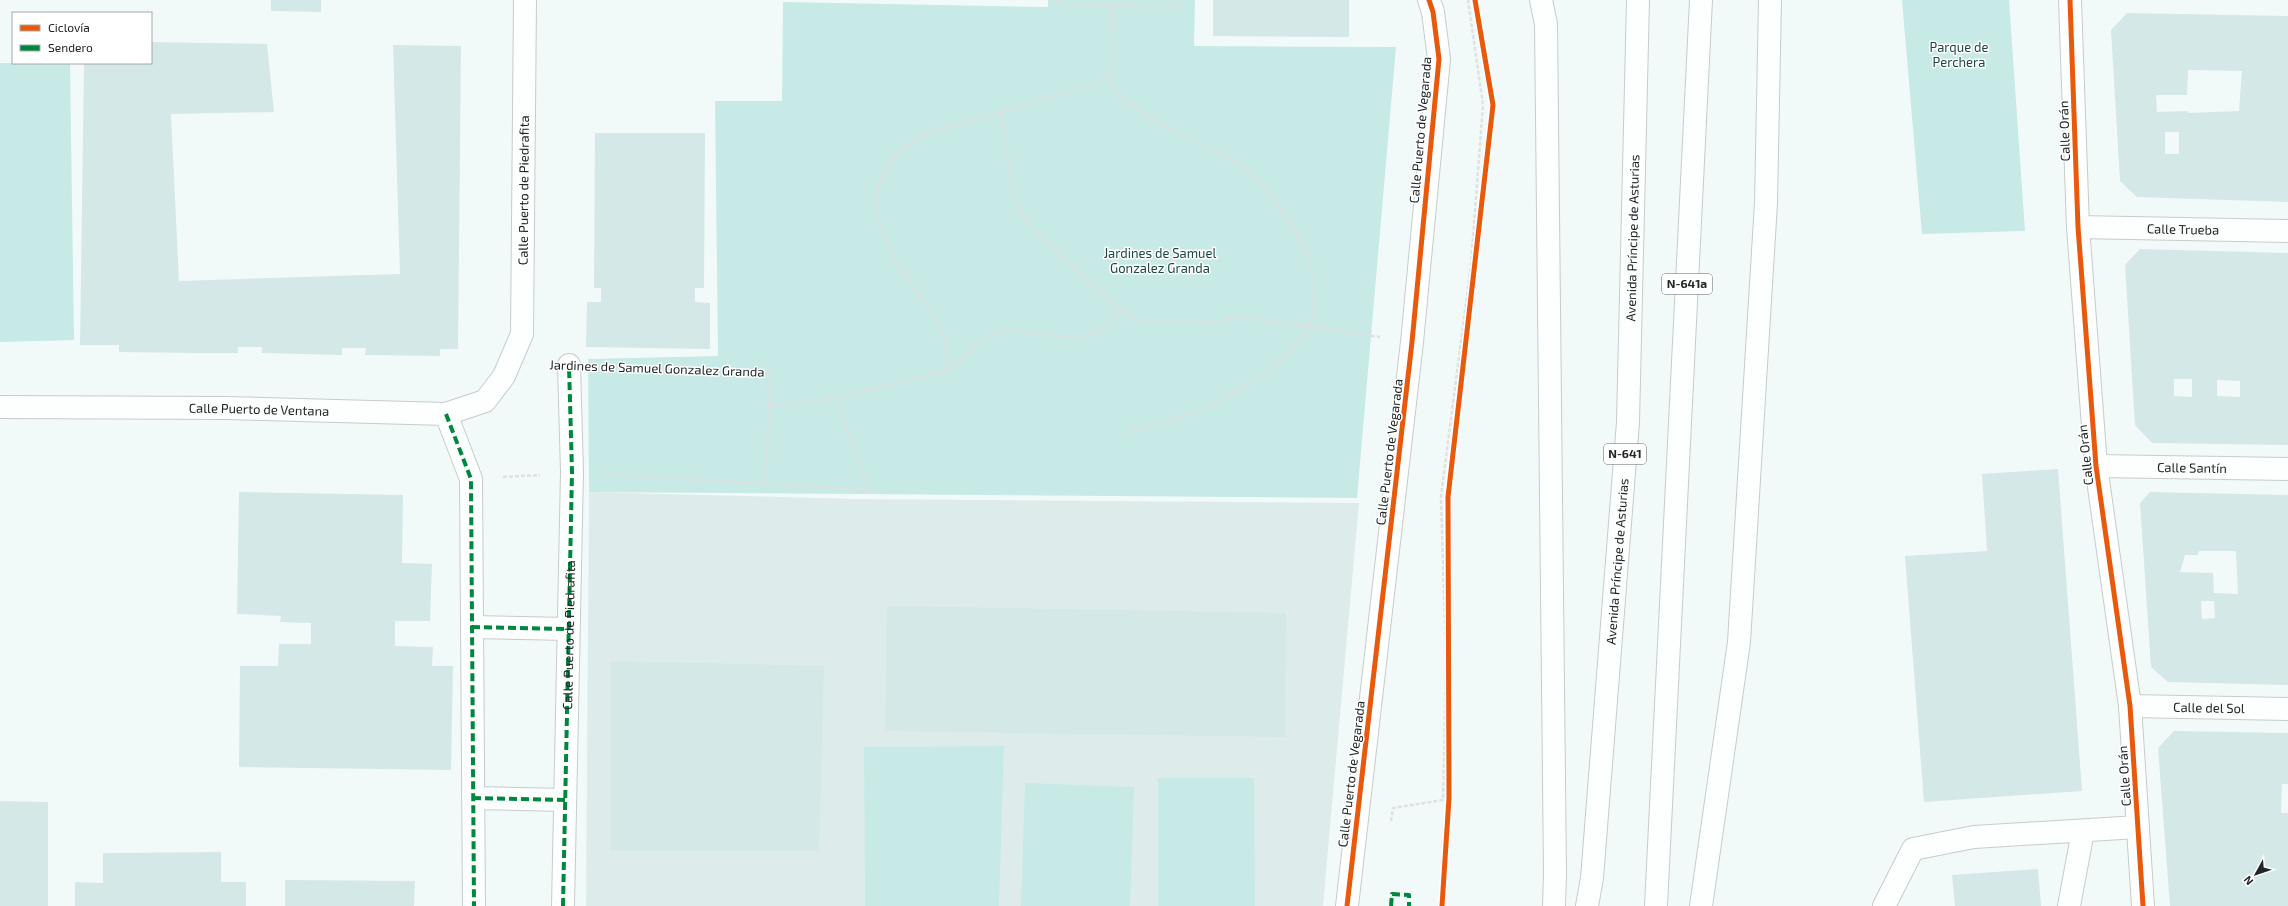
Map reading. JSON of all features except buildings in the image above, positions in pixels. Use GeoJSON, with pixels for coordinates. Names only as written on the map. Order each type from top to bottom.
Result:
{"type":"FeatureCollection","features":[{"type":"Feature","properties":{"kind":"main road","name":"Calle Puerto de Piedrafita"},"geometry":{"type":"LineString","coordinates":[[504,376],[522,334],[525,0]]}},
{"type":"Feature","properties":{"kind":"main road","name":"Calle Puerto de Vegarada"},"geometry":{"type":"LineString","coordinates":[[1347,906],[1412,342],[1438,75],[1439,59],[1433,12],[1429,0]]}},
{"type":"Feature","properties":{"kind":"main road"},"geometry":{"type":"LineString","coordinates":[[1541,0],[1546,24],[1555,874],[1554,906]]}},
{"type":"Feature","properties":{"kind":"main road","name":"Avenida Príncipe de Asturias"},"geometry":{"type":"LineString","coordinates":[[1587,906],[1593,870],[1628,422],[1638,0]]}},
{"type":"Feature","properties":{"kind":"main road","name":"N-641a"},"geometry":{"type":"LineString","coordinates":[[1656,906],[1701,0]]}},
{"type":"Feature","properties":{"kind":"main road"},"geometry":{"type":"LineString","coordinates":[[1701,906],[1739,642],[1766,203],[1770,0]]}},
{"type":"Feature","properties":{"kind":"main road","name":"Calle Orán"},"geometry":{"type":"LineString","coordinates":[[2070,0],[2078,226],[2096,466],[2130,706],[2143,906]]}},
{"type":"Feature","properties":{"kind":"main road","name":"Calle Trueba"},"geometry":{"type":"LineString","coordinates":[[2078,226],[2288,231]]}},
{"type":"Feature","properties":{"kind":"main road","name":"Calle Puerto de Piedrafita"},"geometry":{"type":"LineString","coordinates":[[563,906],[572,472],[569,364]]}},
{"type":"Feature","properties":{"kind":"main road","name":"Calle Puerto de Ventana"},"geometry":{"type":"LineString","coordinates":[[0,407],[232,408],[446,414],[484,400],[504,376]]}},
{"type":"Feature","properties":{"kind":"main road"},"geometry":{"type":"LineString","coordinates":[[446,414],[471,479],[474,906]]}},
{"type":"Feature","properties":{"kind":"main road","name":"Calle Santín"},"geometry":{"type":"LineString","coordinates":[[2096,466],[2288,469]]}},
{"type":"Feature","properties":{"kind":"main road"},"geometry":{"type":"LineString","coordinates":[[472,627],[568,628]]}},
{"type":"Feature","properties":{"kind":"main road","name":"Calle del Sol"},"geometry":{"type":"LineString","coordinates":[[2130,706],[2288,709]]}},
{"type":"Feature","properties":{"kind":"main road"},"geometry":{"type":"LineString","coordinates":[[473,798],[565,800]]}},
{"type":"Feature","properties":{"kind":"main road"},"geometry":{"type":"LineString","coordinates":[[1884,906],[1913,849],[1974,837],[2138,828]]}},
{"type":"Feature","properties":{"kind":"main road"},"geometry":{"type":"LineString","coordinates":[[2069,906],[2083,831]]}},
{"type":"Feature","properties":{"kind":"path"},"geometry":{"type":"LineString","coordinates":[[1058,0],[1058,4],[1180,7],[1180,0]]}},
{"type":"Feature","properties":{"kind":"path"},"geometry":{"type":"LineString","coordinates":[[1391,823],[1393,808],[1443,800],[1446,665],[1441,496],[1470,264],[1483,105],[1468,0]]}},
{"type":"Feature","properties":{"kind":"path"},"geometry":{"type":"LineString","coordinates":[[1112,6],[1110,74],[1112,85],[1119,95],[1176,132],[1218,151],[1241,166],[1271,197],[1298,234],[1314,276],[1313,306],[1309,326],[1294,348],[1267,372],[1232,394],[1196,412],[1125,433]]}},
{"type":"Feature","properties":{"kind":"path"},"geometry":{"type":"LineString","coordinates":[[947,371],[946,344],[932,312],[900,266],[887,242],[879,214],[877,190],[883,173],[893,156],[908,143],[924,134],[1095,84],[1110,74]]}},
{"type":"Feature","properties":{"kind":"path"},"geometry":{"type":"LineString","coordinates":[[1001,112],[1013,194],[1024,218],[1034,231],[1122,312],[1144,322],[1209,322],[1244,317],[1380,337]]}},
{"type":"Feature","properties":{"kind":"path"},"geometry":{"type":"LineString","coordinates":[[1452,466],[1482,199]]}},
{"type":"Feature","properties":{"kind":"path"},"geometry":{"type":"LineString","coordinates":[[769,406],[836,398],[947,371],[965,358],[983,338],[1004,330],[1076,338],[1097,333],[1122,312]]}},
{"type":"Feature","properties":{"kind":"path"},"geometry":{"type":"LineString","coordinates":[[471,479],[572,472],[869,490],[836,398]]}},
{"type":"Feature","properties":{"kind":"path"},"geometry":{"type":"LineString","coordinates":[[1448,513],[1448,805]]}},
{"type":"Feature","properties":{"kind":"shaded area"},"geometry":{"type":"Polygon","coordinates":[[[589,492],[857,499],[1359,503],[1323,906],[586,906],[589,492]]]}},
{"type":"Feature","properties":{"kind":"green space","name":"Jardines de Samuel Gonzalez Granda"},"geometry":{"type":"Polygon","coordinates":[[[1048,0],[1195,0],[1194,46],[1396,47],[1357,498],[589,492],[588,359],[718,356],[715,101],[782,101],[783,2],[1048,7],[1048,0]]]}},
{"type":"Feature","properties":{"kind":"green space","name":"Parque de Perchera"},"geometry":{"type":"Polygon","coordinates":[[[1902,0],[2009,0],[2025,231],[1922,234],[1902,0]]]}},
{"type":"Feature","properties":{"kind":"green space"},"geometry":{"type":"Polygon","coordinates":[[[0,63],[70,64],[74,340],[0,342],[0,63]]]}},
{"type":"Feature","properties":{"kind":"green space"},"geometry":{"type":"Polygon","coordinates":[[[1004,746],[999,906],[865,906],[864,747],[1004,746]]]}},
{"type":"Feature","properties":{"kind":"green space"},"geometry":{"type":"Polygon","coordinates":[[[1158,778],[1254,778],[1255,906],[1158,906],[1158,778]]]}},
{"type":"Feature","properties":{"kind":"green space"},"geometry":{"type":"Polygon","coordinates":[[[1025,783],[1134,787],[1130,906],[1021,906],[1025,783]]]}},
{"type":"Feature","properties":{"kind":"marked path"},"geometry":{"type":"LineString","coordinates":[[563,906],[572,472],[569,365]]}},
{"type":"Feature","properties":{"kind":"marked path"},"geometry":{"type":"LineString","coordinates":[[446,414],[471,479],[474,906]]}},
{"type":"Feature","properties":{"kind":"marked path"},"geometry":{"type":"LineString","coordinates":[[472,627],[568,629]]}},
{"type":"Feature","properties":{"kind":"marked path"},"geometry":{"type":"LineString","coordinates":[[473,798],[565,800]]}},
{"type":"Feature","properties":{"kind":"marked path"},"geometry":{"type":"LineString","coordinates":[[1391,906],[1392,894],[1409,895],[1409,906]]}},
{"type":"Feature","properties":{"kind":"cycle path"},"geometry":{"type":"LineString","coordinates":[[1347,906],[1412,342],[1439,59],[1433,12],[1429,0]]}},
{"type":"Feature","properties":{"kind":"cycle path"},"geometry":{"type":"LineString","coordinates":[[1442,906],[1449,798],[1448,497],[1493,105],[1475,0]]}},
{"type":"Feature","properties":{"kind":"cycle path"},"geometry":{"type":"LineString","coordinates":[[2070,0],[2078,227],[2096,466],[2130,706],[2143,906]]}}]}
